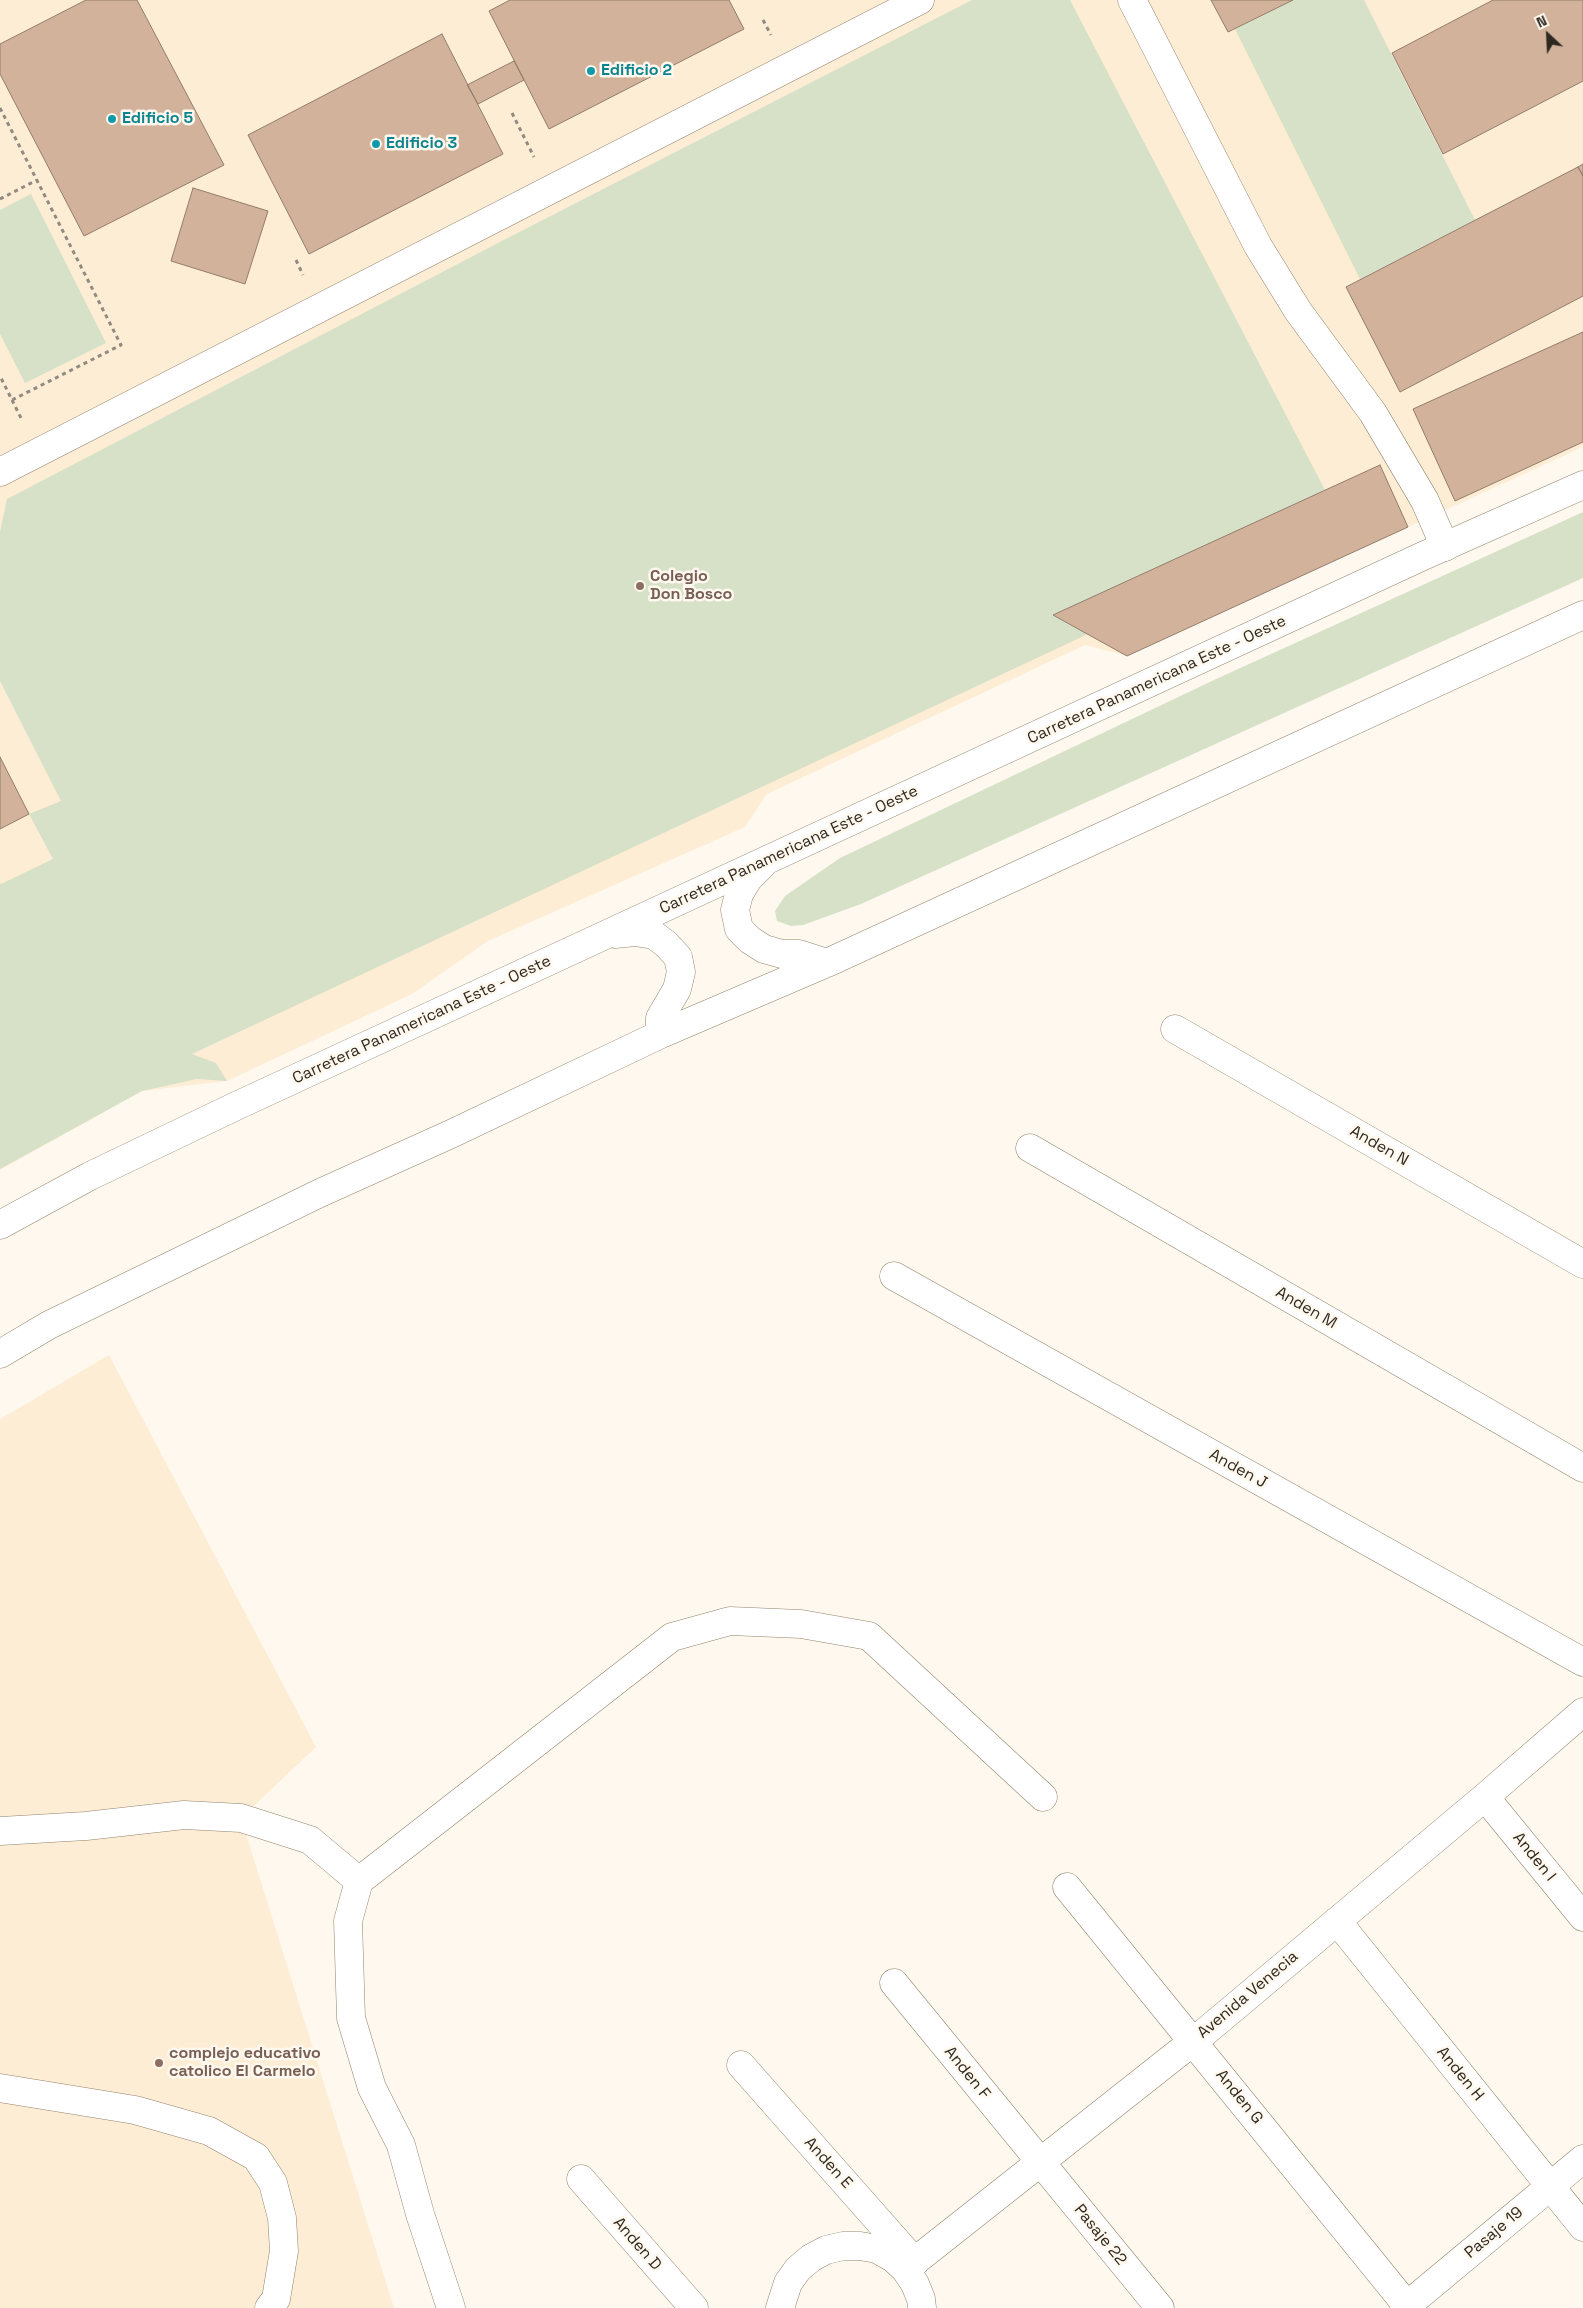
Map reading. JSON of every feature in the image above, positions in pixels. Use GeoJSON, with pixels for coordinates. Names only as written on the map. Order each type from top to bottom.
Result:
{"type":"FeatureCollection","features":[{"type":"Feature","properties":{"kind":"main road"},"geometry":{"type":"LineString","coordinates":[[0,472],[920,0]]}},
{"type":"Feature","properties":{"kind":"main road"},"geometry":{"type":"LineString","coordinates":[[1132,0],[1258,246],[1298,311],[1373,413],[1425,501],[1446,546]]}},
{"type":"Feature","properties":{"kind":"main road","name":"Carretera Panamericana Este - Oeste"},"geometry":{"type":"LineString","coordinates":[[0,1225],[90,1176],[234,1107],[1446,546],[1583,485]]}},
{"type":"Feature","properties":{"kind":"main road"},"geometry":{"type":"LineString","coordinates":[[0,1354],[49,1325],[320,1193],[451,1134],[658,1035],[827,963],[1583,615]]}},
{"type":"Feature","properties":{"kind":"main road"},"geometry":{"type":"LineString","coordinates":[[776,856],[758,868],[748,879],[739,894],[736,910],[739,928],[750,940],[764,949],[782,954],[799,954],[827,963]]}},
{"type":"Feature","properties":{"kind":"main road"},"geometry":{"type":"LineString","coordinates":[[601,937],[618,933],[654,934],[678,957],[681,972],[678,989],[660,1018],[658,1035]]}},
{"type":"Feature","properties":{"kind":"main road","name":"Anden N"},"geometry":{"type":"LineString","coordinates":[[1176,1029],[1583,1264]]}},
{"type":"Feature","properties":{"kind":"main road","name":"Anden M"},"geometry":{"type":"LineString","coordinates":[[1030,1148],[1583,1468]]}},
{"type":"Feature","properties":{"kind":"main road","name":"Anden J"},"geometry":{"type":"LineString","coordinates":[[894,1276],[1583,1662]]}},
{"type":"Feature","properties":{"kind":"main road"},"geometry":{"type":"LineString","coordinates":[[451,2308],[420,2214],[401,2145],[372,2088],[351,2018],[348,1922],[359,1881],[672,1637],[730,1621],[801,1624],[869,1636],[1043,1797]]}},
{"type":"Feature","properties":{"kind":"main road","name":"Avenida Venecia"},"geometry":{"type":"LineString","coordinates":[[910,2265],[1193,2041],[1485,1797],[1583,1712]]}},
{"type":"Feature","properties":{"kind":"main road","name":"Anden I"},"geometry":{"type":"LineString","coordinates":[[1485,1797],[1583,1917]]}},
{"type":"Feature","properties":{"kind":"main road"},"geometry":{"type":"LineString","coordinates":[[0,1832],[86,1826],[184,1815],[241,1818],[310,1840],[359,1881]]}},
{"type":"Feature","properties":{"kind":"main road","name":"Anden G"},"geometry":{"type":"LineString","coordinates":[[1067,1887],[1407,2307]]}},
{"type":"Feature","properties":{"kind":"main road","name":"Anden H"},"geometry":{"type":"LineString","coordinates":[[1337,1921],[1583,2227]]}},
{"type":"Feature","properties":{"kind":"main road","name":"Anden F"},"geometry":{"type":"LineString","coordinates":[[894,1983],[1040,2163]]}},
{"type":"Feature","properties":{"kind":"main road","name":"Anden E"},"geometry":{"type":"LineString","coordinates":[[741,2065],[910,2265]]}},
{"type":"Feature","properties":{"kind":"main road"},"geometry":{"type":"LineString","coordinates":[[0,2088],[136,2110],[209,2130],[256,2157],[273,2183],[282,2218],[284,2250],[276,2299],[269,2308]]}},
{"type":"Feature","properties":{"kind":"main road","name":"Pasaje 19"},"geometry":{"type":"LineString","coordinates":[[1407,2307],[1583,2159]]}},
{"type":"Feature","properties":{"kind":"main road","name":"Pasaje 22"},"geometry":{"type":"LineString","coordinates":[[1040,2163],[1160,2308]]}},
{"type":"Feature","properties":{"kind":"main road","name":"Anden D"},"geometry":{"type":"LineString","coordinates":[[581,2179],[694,2308]]}},
{"type":"Feature","properties":{"kind":"main road"},"geometry":{"type":"LineString","coordinates":[[780,2308],[788,2283],[798,2269],[811,2258],[826,2250],[844,2246],[860,2246],[877,2250],[910,2265],[922,2308]]}},
{"type":"Feature","properties":{"kind":"path"},"geometry":{"type":"LineString","coordinates":[[0,108],[121,345],[12,400],[0,376]]}},
{"type":"Feature","properties":{"kind":"path"},"geometry":{"type":"LineString","coordinates":[[512,113],[550,189]]}},
{"type":"Feature","properties":{"kind":"path"},"geometry":{"type":"LineString","coordinates":[[0,199],[37,180]]}},
{"type":"Feature","properties":{"kind":"shaded area","name":"Colegio Don Bosco"},"geometry":{"type":"Polygon","coordinates":[[[0,0],[1583,0],[1583,447],[1127,656],[1085,645],[767,794],[745,827],[488,941],[412,994],[227,1081],[142,1091],[0,1170],[0,0]]]}},
{"type":"Feature","properties":{"kind":"shaded area","name":"complejo educativo catolico El Carmelo"},"geometry":{"type":"Polygon","coordinates":[[[109,1355],[316,1747],[241,1818],[394,2308],[0,2308],[0,1419],[109,1355]]]}},
{"type":"Feature","properties":{"kind":"green space","name":"Colegio Don Bosco"},"geometry":{"type":"Polygon","coordinates":[[[972,0],[1070,0],[1325,490],[1053,615],[1088,634],[192,1054],[216,1063],[227,1081],[197,1079],[142,1091],[0,1169],[0,883],[53,859],[29,814],[61,801],[0,681],[0,532],[7,499],[496,244],[972,0]]]}},
{"type":"Feature","properties":{"kind":"green space"},"geometry":{"type":"Polygon","coordinates":[[[1293,0],[1364,0],[1475,220],[1360,279],[1235,29],[1293,0]]]}},
{"type":"Feature","properties":{"kind":"green space"},"geometry":{"type":"Polygon","coordinates":[[[31,194],[106,343],[25,383],[0,334],[0,210],[31,194]]]}},
{"type":"Feature","properties":{"kind":"green space"},"geometry":{"type":"Polygon","coordinates":[[[1583,512],[1583,578],[861,904],[803,925],[791,926],[777,921],[775,911],[785,896],[840,858],[1214,680],[1583,512]]]}},
{"type":"Feature","properties":{"kind":"building","name":"Edificio 5"},"geometry":{"type":"Polygon","coordinates":[[[86,0],[137,0],[224,165],[84,236],[0,74],[0,44],[86,0]]]}},
{"type":"Feature","properties":{"kind":"building","name":"Edificio 2"},"geometry":{"type":"Polygon","coordinates":[[[510,0],[729,0],[744,29],[549,129],[489,11],[510,0]]]}},
{"type":"Feature","properties":{"kind":"building"},"geometry":{"type":"Polygon","coordinates":[[[1211,0],[1293,0],[1228,32],[1211,0]]]}},
{"type":"Feature","properties":{"kind":"building"},"geometry":{"type":"Polygon","coordinates":[[[1493,0],[1583,0],[1583,81],[1443,154],[1392,53],[1493,0]]]}},
{"type":"Feature","properties":{"kind":"building","name":"Edificio 3"},"geometry":{"type":"Polygon","coordinates":[[[442,34],[503,154],[309,254],[248,135],[442,34]]]}},
{"type":"Feature","properties":{"kind":"building"},"geometry":{"type":"Polygon","coordinates":[[[514,61],[524,80],[478,104],[467,85],[514,61]]]}},
{"type":"Feature","properties":{"kind":"building"},"geometry":{"type":"Polygon","coordinates":[[[1583,164],[1583,176],[1578,167],[1583,164]]]}},
{"type":"Feature","properties":{"kind":"building"},"geometry":{"type":"Polygon","coordinates":[[[1578,167],[1583,176],[1583,296],[1400,392],[1346,287],[1578,167]]]}},
{"type":"Feature","properties":{"kind":"building"},"geometry":{"type":"Polygon","coordinates":[[[193,188],[268,211],[245,284],[171,261],[193,188]]]}},
{"type":"Feature","properties":{"kind":"building"},"geometry":{"type":"Polygon","coordinates":[[[1583,332],[1583,442],[1455,501],[1413,409],[1583,332]]]}},
{"type":"Feature","properties":{"kind":"building"},"geometry":{"type":"Polygon","coordinates":[[[1380,465],[1408,527],[1127,656],[1053,615],[1380,465]]]}},
{"type":"Feature","properties":{"kind":"building"},"geometry":{"type":"Polygon","coordinates":[[[0,757],[29,814],[0,829],[0,757]]]}},
{"type":"Feature","properties":{"kind":"place","name":"Edificio 2"},"geometry":{"type":"Point","coordinates":[591,71]}},
{"type":"Feature","properties":{"kind":"place","name":"Edificio 5"},"geometry":{"type":"Point","coordinates":[112,119]}},
{"type":"Feature","properties":{"kind":"place","name":"Edificio 3"},"geometry":{"type":"Point","coordinates":[376,144]}},
{"type":"Feature","properties":{"kind":"place","name":"Colegio Don Bosco"},"geometry":{"type":"Point","coordinates":[640,586]}},
{"type":"Feature","properties":{"kind":"place","name":"complejo educativo catolico El Carmelo"},"geometry":{"type":"Point","coordinates":[159,2063]}}]}
